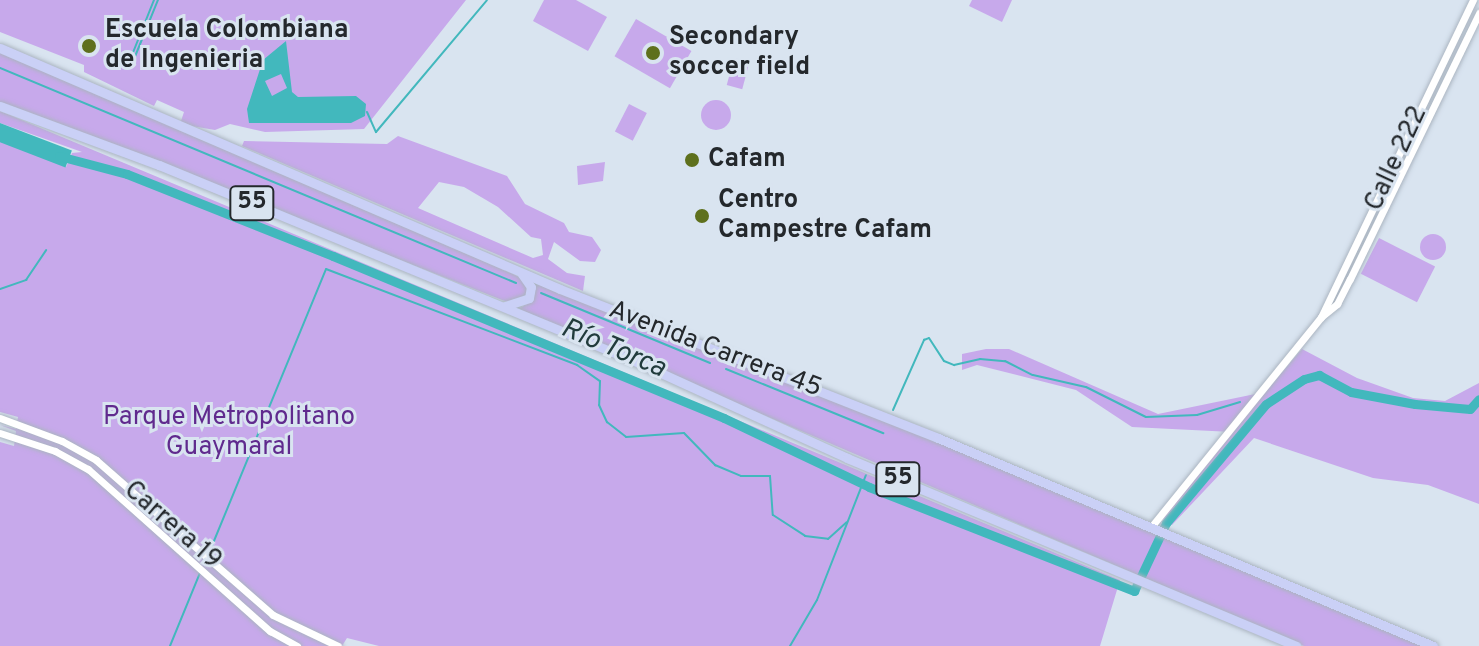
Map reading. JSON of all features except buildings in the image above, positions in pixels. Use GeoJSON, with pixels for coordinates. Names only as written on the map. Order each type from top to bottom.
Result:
{"type":"FeatureCollection","features":[{"type":"Feature","properties":{"kind":"highway","name":"Avenida Carrera 45"},"geometry":{"type":"LineString","coordinates":[[0,48],[516,270],[1151,527],[1433,646]]}},
{"type":"Feature","properties":{"kind":"highway","name":"Avenida Carrera 45"},"geometry":{"type":"LineString","coordinates":[[0,106],[172,170],[502,306],[1296,646]]}},
{"type":"Feature","properties":{"kind":"highway"},"geometry":{"type":"LineString","coordinates":[[502,306],[523,304],[531,293],[528,280],[516,270]]}},
{"type":"Feature","properties":{"kind":"street","name":"Calle 222"},"geometry":{"type":"LineString","coordinates":[[1321,317],[1473,0]]}},
{"type":"Feature","properties":{"kind":"street","name":"Calle 222"},"geometry":{"type":"LineString","coordinates":[[1151,527],[1344,291],[1479,13]]}},
{"type":"Feature","properties":{"kind":"street","name":"Carrera 19"},"geometry":{"type":"LineString","coordinates":[[0,418],[62,441],[96,460],[273,615],[338,646]]}},
{"type":"Feature","properties":{"kind":"street","name":"Carrera 19"},"geometry":{"type":"LineString","coordinates":[[0,433],[55,451],[88,469],[270,631],[297,646]]}},
{"type":"Feature","properties":{"kind":"green space"},"geometry":{"type":"Polygon","coordinates":[[[0,0],[466,0],[364,129],[265,132],[230,124],[215,130],[180,124],[184,112],[157,100],[154,106],[84,72],[84,65],[0,32],[0,0]]]}},
{"type":"Feature","properties":{"kind":"green space"},"geometry":{"type":"Polygon","coordinates":[[[544,0],[576,0],[607,17],[588,51],[533,21],[544,0]]]}},
{"type":"Feature","properties":{"kind":"green space"},"geometry":{"type":"Polygon","coordinates":[[[972,0],[1012,0],[1002,22],[969,6],[972,0]]]}},
{"type":"Feature","properties":{"kind":"green space","name":"Secondary soccer field"},"geometry":{"type":"Polygon","coordinates":[[[636,19],[691,51],[670,88],[614,56],[636,19]]]}},
{"type":"Feature","properties":{"kind":"green space"},"geometry":{"type":"Polygon","coordinates":[[[0,52],[513,274],[524,280],[528,295],[512,303],[502,300],[0,102],[0,52]]]}},
{"type":"Feature","properties":{"kind":"green space"},"geometry":{"type":"Polygon","coordinates":[[[734,58],[749,62],[742,89],[727,85],[734,58]]]}},
{"type":"Feature","properties":{"kind":"green space"},"geometry":{"type":"Polygon","coordinates":[[[716,100],[722,101],[730,109],[730,121],[722,129],[716,130],[710,129],[702,121],[701,115],[702,109],[710,101],[716,100]]]}},
{"type":"Feature","properties":{"kind":"green space"},"geometry":{"type":"Polygon","coordinates":[[[629,104],[647,113],[633,141],[615,132],[629,104]]]}},
{"type":"Feature","properties":{"kind":"green space","name":"Parque Metropolitano Guaymaral"},"geometry":{"type":"Polygon","coordinates":[[[0,111],[1120,580],[1100,646],[379,646],[347,638],[342,646],[0,646],[0,442],[14,446],[16,431],[0,425],[16,429],[18,417],[0,412],[0,141],[66,167],[72,153],[82,152],[0,123],[0,111]]]}},
{"type":"Feature","properties":{"kind":"green space"},"geometry":{"type":"Polygon","coordinates":[[[398,136],[507,176],[525,204],[564,223],[569,232],[592,237],[601,250],[595,262],[580,261],[554,242],[548,259],[567,273],[585,276],[583,291],[242,146],[244,141],[387,144],[398,136]],[[439,182],[418,208],[533,258],[543,255],[541,239],[531,237],[498,207],[464,187],[439,182]]]}},
{"type":"Feature","properties":{"kind":"green space"},"geometry":{"type":"Polygon","coordinates":[[[605,162],[603,181],[578,185],[577,166],[605,162]]]}},
{"type":"Feature","properties":{"kind":"green space"},"geometry":{"type":"Polygon","coordinates":[[[1433,234],[1442,238],[1446,247],[1442,256],[1433,260],[1424,256],[1420,247],[1424,238],[1433,234]]]}},
{"type":"Feature","properties":{"kind":"green space"},"geometry":{"type":"Polygon","coordinates":[[[1379,238],[1435,267],[1417,302],[1361,274],[1379,238]]]}},
{"type":"Feature","properties":{"kind":"green space"},"geometry":{"type":"Polygon","coordinates":[[[531,281],[943,444],[1421,646],[1304,646],[518,310],[530,301],[531,281]]]}},
{"type":"Feature","properties":{"kind":"green space"},"geometry":{"type":"Polygon","coordinates":[[[986,349],[1009,349],[1158,414],[1265,392],[1302,349],[1357,378],[1413,398],[1445,401],[1479,383],[1479,504],[1428,485],[1373,478],[1254,438],[1172,525],[1163,519],[1232,432],[1132,427],[1076,390],[977,365],[962,370],[962,354],[986,349]]]}},
{"type":"Feature","properties":{"kind":"water"},"geometry":{"type":"Polygon","coordinates":[[[286,41],[292,92],[298,97],[356,96],[366,104],[365,116],[351,123],[249,123],[247,109],[263,60],[286,41]],[[281,74],[265,81],[272,96],[287,88],[281,74]]]}},
{"type":"Feature","properties":{"kind":"water"},"geometry":{"type":"Polygon","coordinates":[[[0,123],[72,151],[65,167],[0,142],[0,123]]]}},
{"type":"Feature","properties":{"kind":"waterway"},"geometry":{"type":"LineString","coordinates":[[132,55],[154,0]]}},
{"type":"Feature","properties":{"kind":"waterway"},"geometry":{"type":"LineString","coordinates":[[134,59],[158,0]]}},
{"type":"Feature","properties":{"kind":"waterway"},"geometry":{"type":"LineString","coordinates":[[367,112],[376,132],[487,0]]}},
{"type":"Feature","properties":{"kind":"waterway"},"geometry":{"type":"LineString","coordinates":[[0,68],[516,283]]}},
{"type":"Feature","properties":{"kind":"waterway","name":"Río Torca"},"geometry":{"type":"LineString","coordinates":[[59,156],[127,174],[333,256],[724,418],[869,487],[1134,591],[1166,523],[1266,404],[1304,379],[1319,375],[1351,392],[1415,404],[1470,409],[1479,399]]}},
{"type":"Feature","properties":{"kind":"waterway"},"geometry":{"type":"LineString","coordinates":[[0,289],[26,280],[46,250]]}},
{"type":"Feature","properties":{"kind":"waterway"},"geometry":{"type":"LineString","coordinates":[[209,553],[326,269],[577,365],[600,381],[599,405],[607,422],[626,437],[684,433],[715,465],[741,476],[770,476],[773,515],[805,536],[828,539],[847,522]]}},
{"type":"Feature","properties":{"kind":"waterway"},"geometry":{"type":"LineString","coordinates":[[541,293],[710,363]]}},
{"type":"Feature","properties":{"kind":"waterway"},"geometry":{"type":"LineString","coordinates":[[893,410],[924,340],[929,338],[944,361],[954,365],[980,359],[1005,361],[1033,375],[1086,387],[1146,417],[1197,415],[1240,402]]}},
{"type":"Feature","properties":{"kind":"waterway"},"geometry":{"type":"LineString","coordinates":[[726,369],[883,433]]}},
{"type":"Feature","properties":{"kind":"waterway"},"geometry":{"type":"LineString","coordinates":[[790,646],[817,600],[866,475]]}},
{"type":"Feature","properties":{"kind":"waterway"},"geometry":{"type":"LineString","coordinates":[[170,646],[200,573]]}},
{"type":"Feature","properties":{"kind":"place","name":"Escuela Colombiana de Ingenieria"},"geometry":{"type":"Point","coordinates":[89,46]}},
{"type":"Feature","properties":{"kind":"place","name":"Secondary soccer field"},"geometry":{"type":"Point","coordinates":[653,53]}},
{"type":"Feature","properties":{"kind":"place","name":"Cafam"},"geometry":{"type":"Point","coordinates":[692,160]}},
{"type":"Feature","properties":{"kind":"place","name":"Centro Campestre Cafam"},"geometry":{"type":"Point","coordinates":[702,216]}}]}
